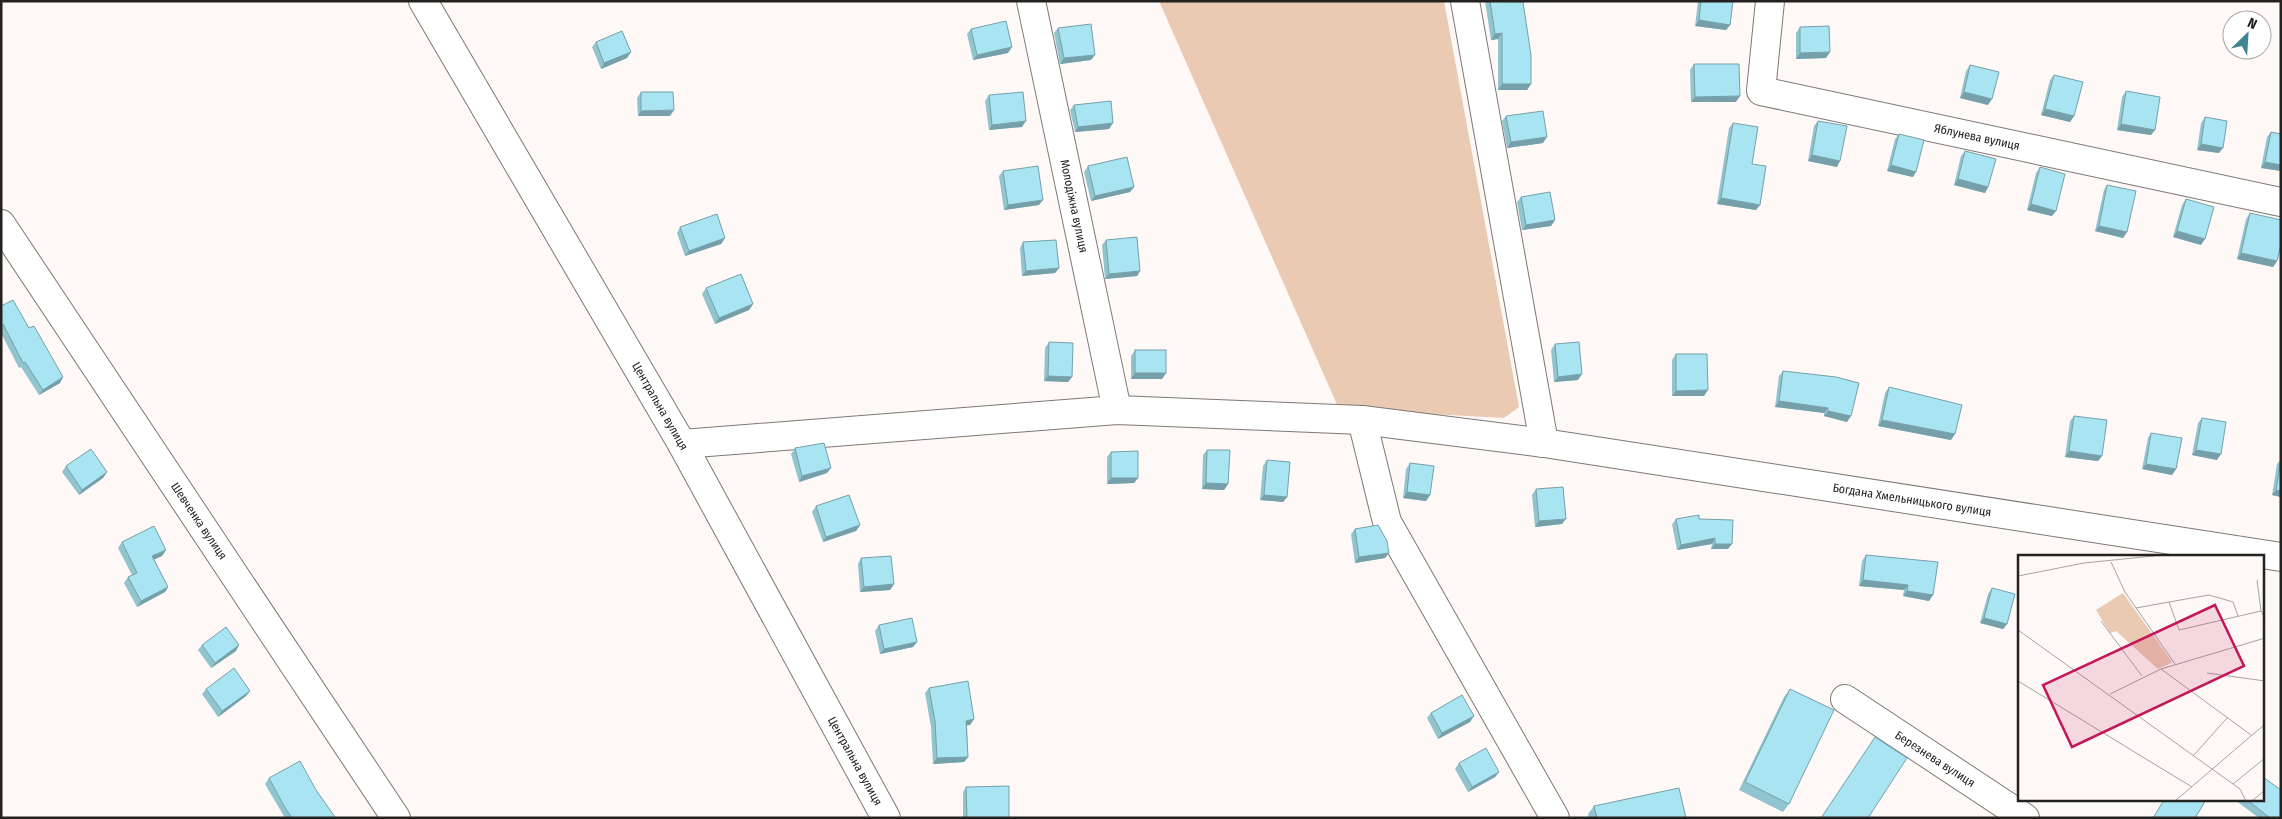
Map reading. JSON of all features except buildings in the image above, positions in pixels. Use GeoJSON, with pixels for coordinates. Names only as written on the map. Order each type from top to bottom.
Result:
{"type":"FeatureCollection","features":[{"type":"Feature","properties":{"kind":"street","name":"Центральна вулиця"},"geometry":{"type":"LineString","coordinates":[[424,1],[682,444],[886,818]]}},
{"type":"Feature","properties":{"kind":"street","name":"Молодіжна вулиця"},"geometry":{"type":"LineString","coordinates":[[1031,1],[1117,410]]}},
{"type":"Feature","properties":{"kind":"street"},"geometry":{"type":"LineString","coordinates":[[1465,1],[1544,443]]}},
{"type":"Feature","properties":{"kind":"street","name":"Яблунева вулиця"},"geometry":{"type":"LineString","coordinates":[[1770,1],[1761,90],[2281,202]]}},
{"type":"Feature","properties":{"kind":"street","name":"Шевченка вулиця"},"geometry":{"type":"LineString","coordinates":[[1,224],[396,818]]}},
{"type":"Feature","properties":{"kind":"street","name":"Богдана Хмельницького вулиця"},"geometry":{"type":"LineString","coordinates":[[682,444],[1117,410],[1362,420],[1544,443],[2281,557]]}},
{"type":"Feature","properties":{"kind":"street"},"geometry":{"type":"LineString","coordinates":[[1362,420],[1387,522],[1555,818]]}},
{"type":"Feature","properties":{"kind":"street","name":"Березнева вулиця"},"geometry":{"type":"LineString","coordinates":[[1845,700],[2026,818]]}},
{"type":"Feature","properties":{"kind":"shaded area"},"geometry":{"type":"Polygon","coordinates":[[[1159,1],[1444,1],[1519,407],[1504,418],[1339,409],[1159,1]]]}}]}
